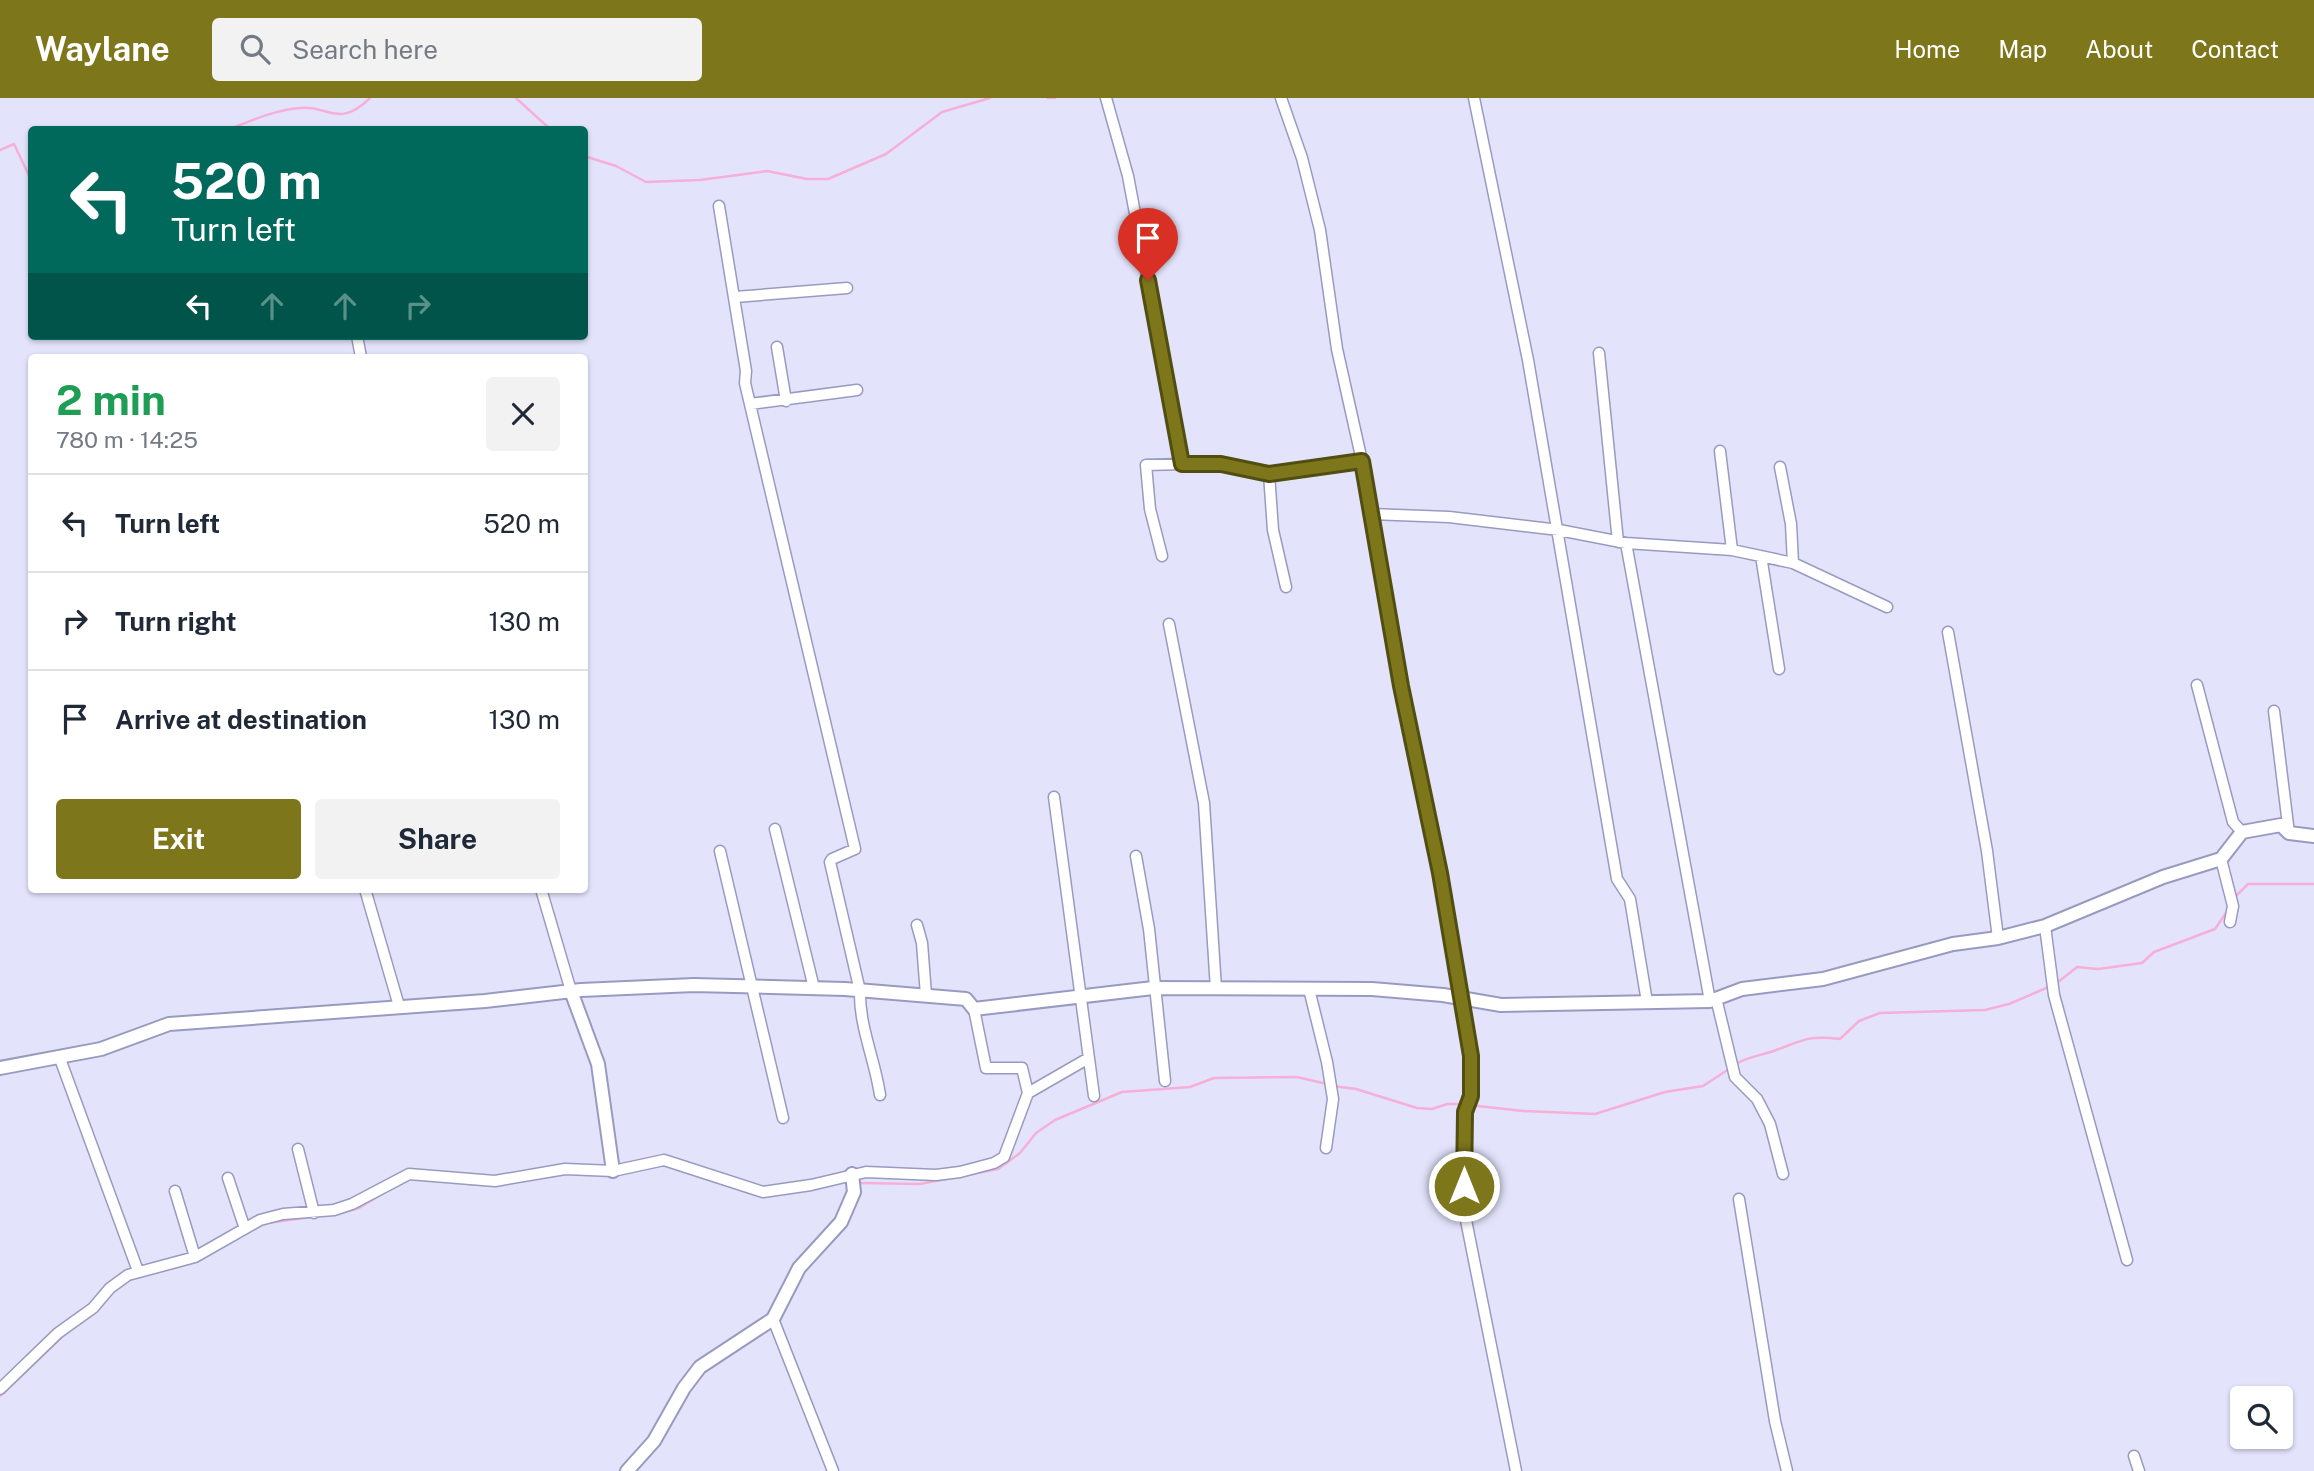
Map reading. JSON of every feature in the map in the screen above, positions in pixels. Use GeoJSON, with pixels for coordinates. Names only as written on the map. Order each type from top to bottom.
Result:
{"type":"FeatureCollection","features":[{"type":"Feature","properties":{"kind":"street"},"geometry":{"type":"LineString","coordinates":[[1106,98],[1128,176],[1182,464]]}},
{"type":"Feature","properties":{"kind":"street"},"geometry":{"type":"LineString","coordinates":[[1281,98],[1301,158],[1320,230],[1337,349],[1362,461],[1398,674],[1440,873],[1462,1000],[1473,1073],[1471,1096],[1465,1112],[1464,1210],[1516,1471]]}},
{"type":"Feature","properties":{"kind":"street"},"geometry":{"type":"LineString","coordinates":[[1474,98],[1559,530],[1618,879],[1630,899],[1647,1002]]}},
{"type":"Feature","properties":{"kind":"street"},"geometry":{"type":"LineString","coordinates":[[719,206],[750,404],[855,849],[830,860],[860,992],[859,1010],[875,1062],[880,1095]]}},
{"type":"Feature","properties":{"kind":"street"},"geometry":{"type":"LineString","coordinates":[[735,297],[847,288]]}},
{"type":"Feature","properties":{"kind":"street"},"geometry":{"type":"LineString","coordinates":[[777,347],[786,401]]}},
{"type":"Feature","properties":{"kind":"street"},"geometry":{"type":"LineString","coordinates":[[1600,353],[1622,542],[1713,1000],[1726,1028],[1735,1077],[1757,1099],[1766,1118],[1783,1174]]}},
{"type":"Feature","properties":{"kind":"street"},"geometry":{"type":"LineString","coordinates":[[750,404],[857,390]]}},
{"type":"Feature","properties":{"kind":"street"},"geometry":{"type":"LineString","coordinates":[[1720,451],[1732,550]]}},
{"type":"Feature","properties":{"kind":"street"},"geometry":{"type":"LineString","coordinates":[[1162,556],[1150,509],[1146,467],[1149,464],[1221,464],[1269,474],[1362,461]]}},
{"type":"Feature","properties":{"kind":"street"},"geometry":{"type":"LineString","coordinates":[[1780,467],[1791,524],[1793,563]]}},
{"type":"Feature","properties":{"kind":"street"},"geometry":{"type":"LineString","coordinates":[[1269,474],[1273,530],[1286,587]]}},
{"type":"Feature","properties":{"kind":"street"},"geometry":{"type":"LineString","coordinates":[[1371,514],[1449,517],[1559,530],[1622,542],[1732,550],[1793,563],[1887,607]]}},
{"type":"Feature","properties":{"kind":"street"},"geometry":{"type":"LineString","coordinates":[[1761,556],[1779,669]]}},
{"type":"Feature","properties":{"kind":"street"},"geometry":{"type":"LineString","coordinates":[[1169,624],[1204,803],[1216,989]]}},
{"type":"Feature","properties":{"kind":"street"},"geometry":{"type":"LineString","coordinates":[[1948,632],[1987,850],[1998,938]]}},
{"type":"Feature","properties":{"kind":"street"},"geometry":{"type":"LineString","coordinates":[[2197,685],[2233,821],[2242,832]]}},
{"type":"Feature","properties":{"kind":"street"},"geometry":{"type":"LineString","coordinates":[[2274,711],[2289,833]]}},
{"type":"Feature","properties":{"kind":"street"},"geometry":{"type":"LineString","coordinates":[[1054,797],[1094,1096]]}},
{"type":"Feature","properties":{"kind":"street"},"geometry":{"type":"LineString","coordinates":[[974,1009],[1153,988],[1414,992],[1501,1005],[1713,1000],[1742,989],[1823,979],[1953,944],[1998,938],[2045,926],[2163,877],[2221,859],[2242,832],[2281,825],[2289,833],[2314,836]]}},
{"type":"Feature","properties":{"kind":"street"},"geometry":{"type":"LineString","coordinates":[[775,829],[814,988]]}},
{"type":"Feature","properties":{"kind":"street"},"geometry":{"type":"LineString","coordinates":[[720,851],[783,1118]]}},
{"type":"Feature","properties":{"kind":"street"},"geometry":{"type":"LineString","coordinates":[[1136,856],[1149,929],[1164,1081]]}},
{"type":"Feature","properties":{"kind":"street"},"geometry":{"type":"LineString","coordinates":[[2221,859],[2232,902],[2230,922]]}},
{"type":"Feature","properties":{"kind":"street"},"geometry":{"type":"LineString","coordinates":[[366,893],[399,1006]]}},
{"type":"Feature","properties":{"kind":"street"},"geometry":{"type":"LineString","coordinates":[[542,893],[571,991],[598,1064],[613,1171]]}},
{"type":"Feature","properties":{"kind":"street"},"geometry":{"type":"LineString","coordinates":[[917,925],[922,943],[926,995]]}},
{"type":"Feature","properties":{"kind":"street"},"geometry":{"type":"LineString","coordinates":[[2045,926],[2054,978],[2054,995],[2127,1260]]}},
{"type":"Feature","properties":{"kind":"street"},"geometry":{"type":"LineString","coordinates":[[0,1068],[101,1049],[169,1024],[571,991],[694,985],[814,988],[965,999],[974,1009],[986,1068],[1022,1068],[1028,1093]]}},
{"type":"Feature","properties":{"kind":"street"},"geometry":{"type":"LineString","coordinates":[[1309,989],[1333,1099],[1326,1148]]}},
{"type":"Feature","properties":{"kind":"street"},"geometry":{"type":"LineString","coordinates":[[59,1056],[138,1271]]}},
{"type":"Feature","properties":{"kind":"street"},"geometry":{"type":"LineString","coordinates":[[0,1389],[58,1333],[93,1308],[117,1281],[138,1271],[195,1257],[244,1226],[284,1214],[314,1213],[363,1200],[409,1174],[486,1181],[565,1169],[613,1171],[664,1160],[763,1192],[811,1185],[866,1171],[936,1175],[994,1163],[1004,1157],[1010,1146],[1018,1113],[1028,1093],[1087,1059]]}},
{"type":"Feature","properties":{"kind":"street"},"geometry":{"type":"LineString","coordinates":[[298,1149],[314,1213]]}},
{"type":"Feature","properties":{"kind":"street"},"geometry":{"type":"LineString","coordinates":[[626,1471],[654,1441],[684,1388],[701,1367],[773,1319],[799,1268],[841,1222],[854,1192],[852,1174]]}},
{"type":"Feature","properties":{"kind":"street"},"geometry":{"type":"LineString","coordinates":[[228,1178],[244,1226]]}},
{"type":"Feature","properties":{"kind":"street"},"geometry":{"type":"LineString","coordinates":[[175,1191],[195,1257]]}},
{"type":"Feature","properties":{"kind":"street"},"geometry":{"type":"LineString","coordinates":[[1739,1199],[1775,1421],[1787,1471]]}},
{"type":"Feature","properties":{"kind":"street"},"geometry":{"type":"LineString","coordinates":[[773,1319],[833,1471]]}},
{"type":"Feature","properties":{"kind":"street"},"geometry":{"type":"LineString","coordinates":[[2134,1456],[2139,1471]]}},
{"type":"Feature","properties":{"kind":"waterway"},"geometry":{"type":"LineString","coordinates":[[237,126],[290,109],[310,108],[341,114],[350,112],[370,98]]}},
{"type":"Feature","properties":{"kind":"waterway"},"geometry":{"type":"LineString","coordinates":[[516,98],[547,126]]}},
{"type":"Feature","properties":{"kind":"waterway"},"geometry":{"type":"LineString","coordinates":[[588,157],[616,166],[646,182],[700,180],[767,171],[807,179],[828,179],[886,154],[942,112],[990,98]]}},
{"type":"Feature","properties":{"kind":"waterway"},"geometry":{"type":"LineString","coordinates":[[1048,98],[1055,98]]}},
{"type":"Feature","properties":{"kind":"waterway"},"geometry":{"type":"LineString","coordinates":[[0,150],[14,144],[28,174]]}},
{"type":"Feature","properties":{"kind":"waterway"},"geometry":{"type":"LineString","coordinates":[[2234,898],[2248,884],[2314,884]]}},
{"type":"Feature","properties":{"kind":"waterway"},"geometry":{"type":"LineString","coordinates":[[2057,983],[2077,967],[2098,969],[2142,963],[2154,952],[2215,929],[2228,910]]}},
{"type":"Feature","properties":{"kind":"waterway"},"geometry":{"type":"LineString","coordinates":[[1734,1065],[1806,1039],[1840,1039],[1859,1021],[1880,1013],[1985,1010],[2009,1004],[2051,986]]}},
{"type":"Feature","properties":{"kind":"waterway"},"geometry":{"type":"LineString","coordinates":[[1469,1105],[1523,1111],[1595,1114],[1665,1092],[1703,1086],[1729,1069]]}},
{"type":"Feature","properties":{"kind":"waterway"},"geometry":{"type":"LineString","coordinates":[[859,1183],[920,1184],[998,1169],[1020,1153],[1036,1133],[1055,1120],[1122,1092],[1190,1087],[1214,1078],[1297,1077],[1327,1084]]}},
{"type":"Feature","properties":{"kind":"waterway"},"geometry":{"type":"LineString","coordinates":[[1333,1086],[1356,1089],[1417,1108],[1432,1109],[1447,1104],[1462,1104]]}},
{"type":"Feature","properties":{"kind":"waterway"},"geometry":{"type":"LineString","coordinates":[[619,1174],[633,1171]]}},
{"type":"Feature","properties":{"kind":"waterway"},"geometry":{"type":"LineString","coordinates":[[469,1184],[487,1185]]}},
{"type":"Feature","properties":{"kind":"waterway"},"geometry":{"type":"LineString","coordinates":[[336,1214],[359,1208],[390,1189]]}},
{"type":"Feature","properties":{"kind":"waterway"},"geometry":{"type":"LineString","coordinates":[[267,1223],[326,1215]]}},
{"type":"Feature","properties":{"kind":"waterway"},"geometry":{"type":"LineString","coordinates":[[0,1396],[66,1333]]}},
{"type":"Feature","properties":{"kind":"route"},"geometry":{"type":"LineString","coordinates":[[1148,280],[1182,464],[1221,464],[1269,474],[1362,461],[1383,590],[1440,873],[1471,1056],[1471,1096],[1465,1112],[1464,1186]]}}]}
